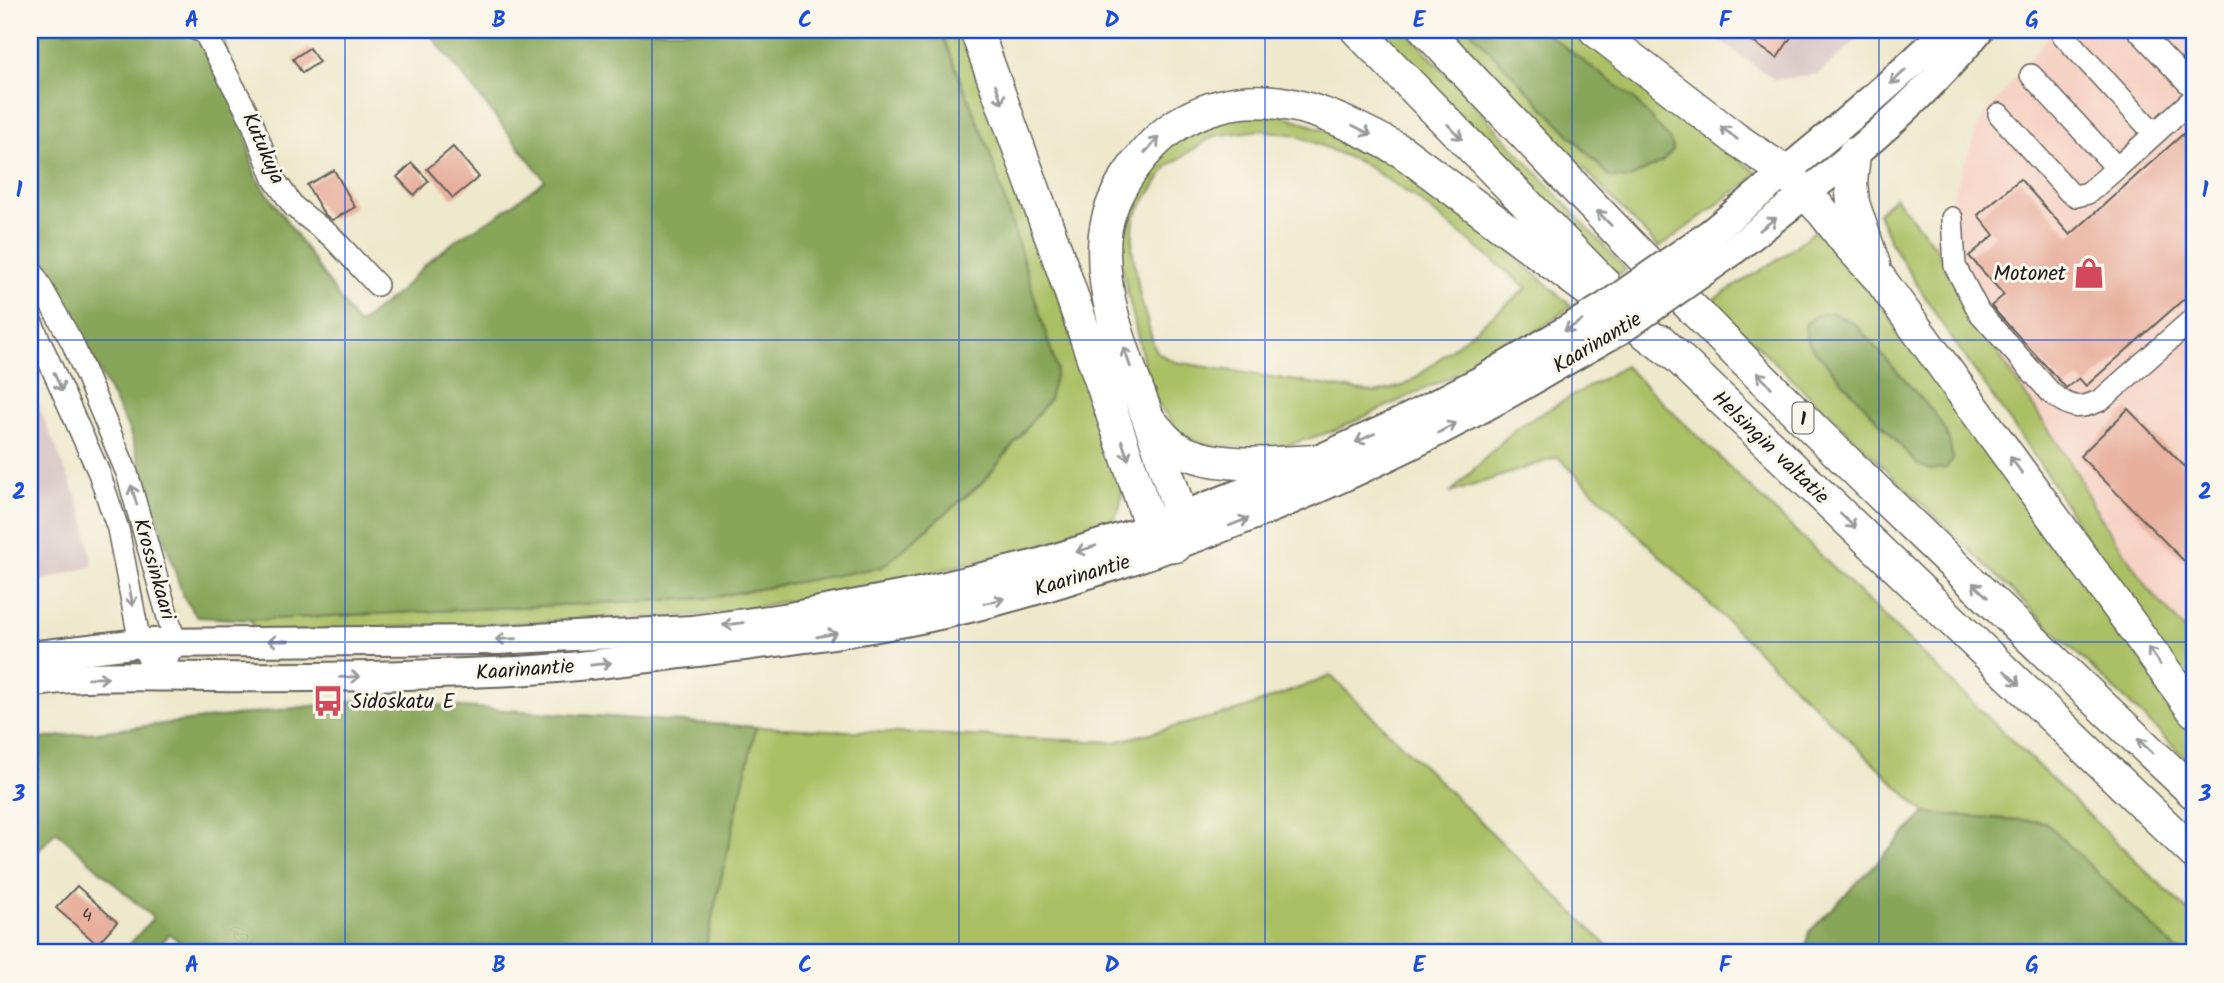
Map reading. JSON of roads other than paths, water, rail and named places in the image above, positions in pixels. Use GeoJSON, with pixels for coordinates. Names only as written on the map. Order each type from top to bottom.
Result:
{"type":"FeatureCollection","features":[{"type":"Feature","properties":{"kind":"highway"},"geometry":{"type":"LineString","coordinates":[[976,30],[1063,270],[1169,530]]}},
{"type":"Feature","properties":{"kind":"highway","name":"Helsingin valtatie"},"geometry":{"type":"LineString","coordinates":[[1357,30],[1675,355],[2194,853]]}},
{"type":"Feature","properties":{"kind":"highway","name":"Helsingin valtatie"},"geometry":{"type":"LineString","coordinates":[[1426,30],[1697,313],[1868,482],[2194,793]]}},
{"type":"Feature","properties":{"kind":"highway"},"geometry":{"type":"LineString","coordinates":[[1595,30],[1795,183],[1823,212],[1880,279],[2194,711]]}},
{"type":"Feature","properties":{"kind":"highway"},"geometry":{"type":"LineString","coordinates":[[1169,530],[1150,421],[1115,320],[1105,257],[1105,233],[1111,207],[1147,151],[1161,136],[1201,111],[1225,103],[1275,101],[1324,112],[1403,152],[1675,355]]}},
{"type":"Feature","properties":{"kind":"highway"},"geometry":{"type":"LineString","coordinates":[[1854,154],[1851,183],[1853,204],[1880,279]]}},
{"type":"Feature","properties":{"kind":"highway"},"geometry":{"type":"LineString","coordinates":[[1150,421],[1172,445],[1216,460],[1264,463],[1316,461]]}},
{"type":"Feature","properties":{"kind":"main road","name":"Kaarinantie"},"geometry":{"type":"LineString","coordinates":[[30,656],[140,643],[497,640],[692,630],[784,618],[920,592],[1305,496],[1411,447],[1493,404],[1605,307],[1720,243],[1795,183],[1858,113],[1947,30]]}},
{"type":"Feature","properties":{"kind":"main road","name":"Kaarinantie"},"geometry":{"type":"LineString","coordinates":[[1795,183],[1854,154],[1903,112],[1957,57],[1979,30]]}},
{"type":"Feature","properties":{"kind":"main road","name":"Kaarinantie"},"geometry":{"type":"LineString","coordinates":[[30,683],[94,677],[334,677],[496,672],[597,665],[790,642],[928,618],[1047,588],[1401,422],[1478,382],[1548,356]]}},
{"type":"Feature","properties":{"kind":"street","name":"Kutukuja"},"geometry":{"type":"LineString","coordinates":[[197,30],[204,32],[251,119],[274,179],[294,207],[332,237],[377,285]]}},
{"type":"Feature","properties":{"kind":"street"},"geometry":{"type":"LineString","coordinates":[[2138,30],[2194,89]]}},
{"type":"Feature","properties":{"kind":"street"},"geometry":{"type":"LineString","coordinates":[[2063,35],[2154,133]]}},
{"type":"Feature","properties":{"kind":"street"},"geometry":{"type":"LineString","coordinates":[[2031,75],[2117,168]]}},
{"type":"Feature","properties":{"kind":"street"},"geometry":{"type":"LineString","coordinates":[[1999,114],[2069,192],[2076,196],[2088,193],[2194,98]]}},
{"type":"Feature","properties":{"kind":"street"},"geometry":{"type":"LineString","coordinates":[[1952,218],[1955,266],[1979,312],[2051,393],[2065,404],[2084,407],[2101,400],[2194,318]]}},
{"type":"Feature","properties":{"kind":"street","name":"Krossinkaari"},"geometry":{"type":"LineString","coordinates":[[30,267],[72,342],[127,473],[175,642],[159,677]]}},
{"type":"Feature","properties":{"kind":"street","name":"Krossinkaari"},"geometry":{"type":"LineString","coordinates":[[30,319],[99,473],[118,529],[140,643],[159,677]]}},
{"type":"Feature","properties":{"kind":"place","name":"Motonet"},"geometry":{"type":"Point","coordinates":[2089,273]}},
{"type":"Feature","properties":{"kind":"place","name":"Sidoskatu E"},"geometry":{"type":"Point","coordinates":[328,701]}}]}
